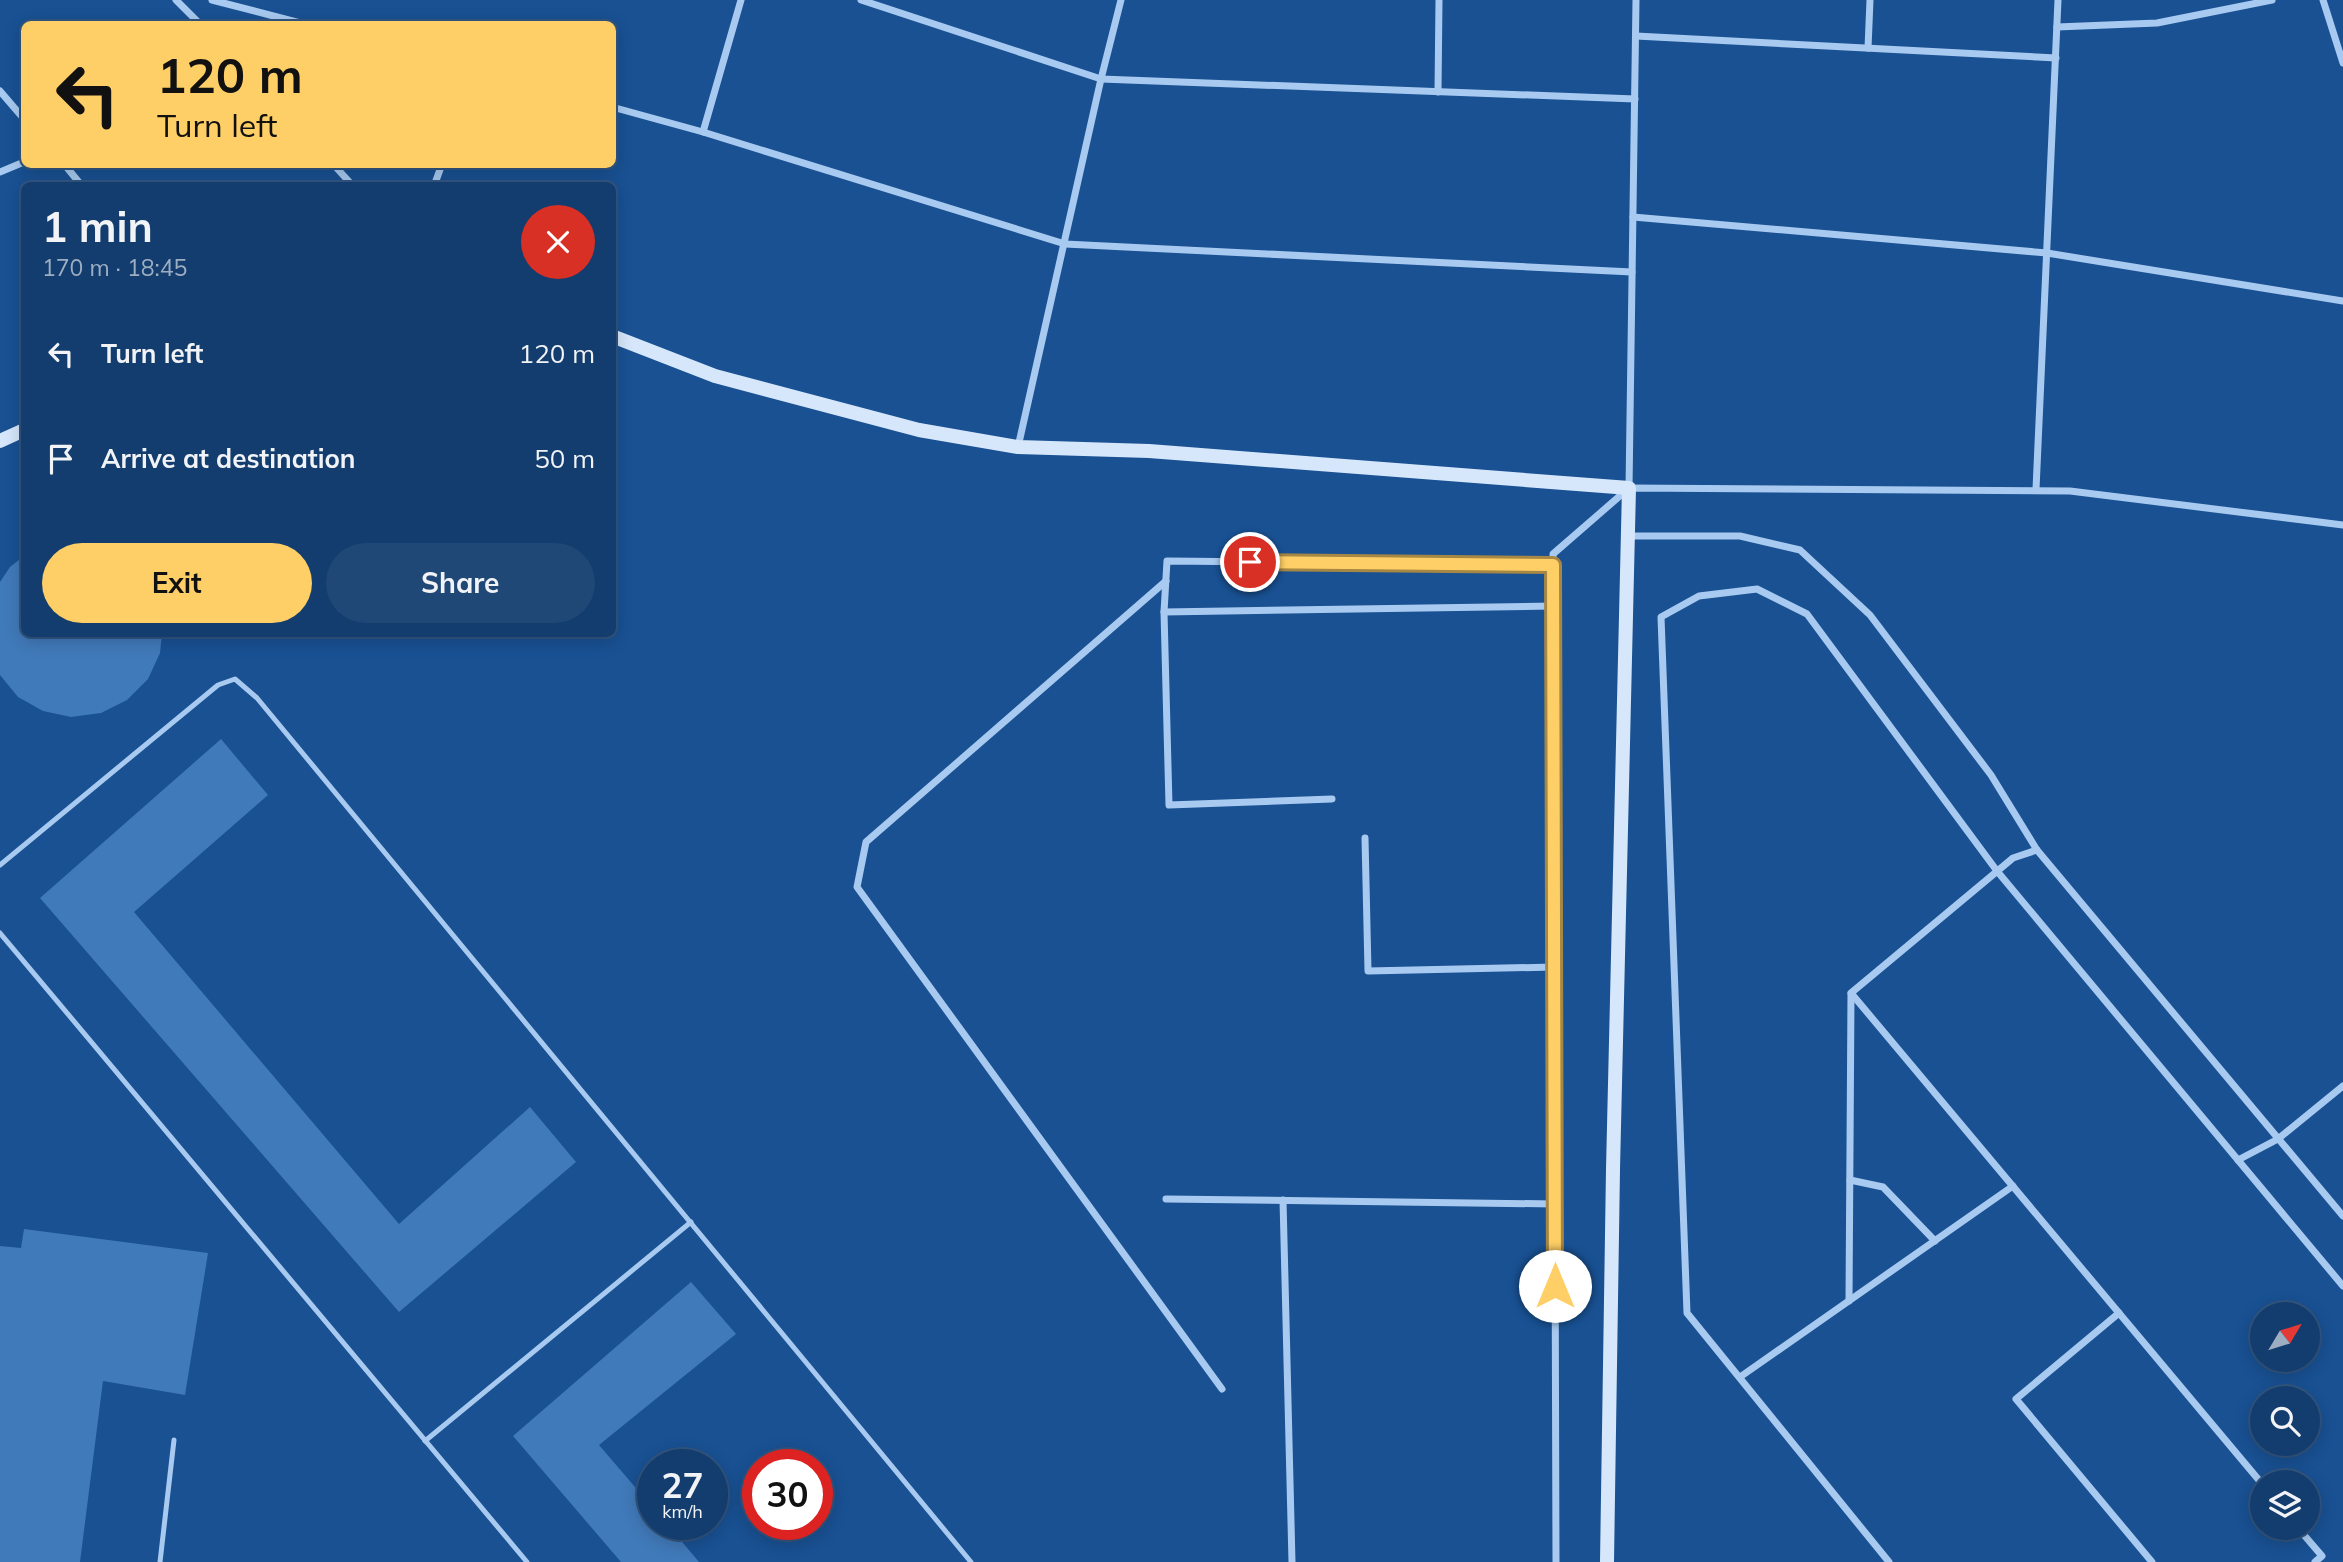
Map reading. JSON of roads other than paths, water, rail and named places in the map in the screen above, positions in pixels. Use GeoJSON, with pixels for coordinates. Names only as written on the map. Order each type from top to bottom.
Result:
{"type":"FeatureCollection","features":[{"type":"Feature","properties":{"kind":"street"},"geometry":{"type":"LineString","coordinates":[[176,0],[197,21]]}},
{"type":"Feature","properties":{"kind":"street"},"geometry":{"type":"LineString","coordinates":[[212,0],[292,21]]}},
{"type":"Feature","properties":{"kind":"street"},"geometry":{"type":"LineString","coordinates":[[703,132],[741,0]]}},
{"type":"Feature","properties":{"kind":"street"},"geometry":{"type":"LineString","coordinates":[[860,0],[1101,79],[1635,99]]}},
{"type":"Feature","properties":{"kind":"street"},"geometry":{"type":"LineString","coordinates":[[1018,447],[1121,0]]}},
{"type":"Feature","properties":{"kind":"street"},"geometry":{"type":"LineString","coordinates":[[1438,92],[1439,0]]}},
{"type":"Feature","properties":{"kind":"street"},"geometry":{"type":"LineString","coordinates":[[1607,1562],[1636,0]]}},
{"type":"Feature","properties":{"kind":"street"},"geometry":{"type":"LineString","coordinates":[[1868,48],[1870,0]]}},
{"type":"Feature","properties":{"kind":"street"},"geometry":{"type":"LineString","coordinates":[[2036,489],[2058,0]]}},
{"type":"Feature","properties":{"kind":"street"},"geometry":{"type":"LineString","coordinates":[[2057,27],[2157,23],[2272,0]]}},
{"type":"Feature","properties":{"kind":"street"},"geometry":{"type":"LineString","coordinates":[[2323,0],[2343,63]]}},
{"type":"Feature","properties":{"kind":"street"},"geometry":{"type":"LineString","coordinates":[[1636,36],[2056,58]]}},
{"type":"Feature","properties":{"kind":"street"},"geometry":{"type":"LineString","coordinates":[[0,91],[21,116]]}},
{"type":"Feature","properties":{"kind":"street"},"geometry":{"type":"LineString","coordinates":[[616,108],[703,132],[1065,244],[1632,272]]}},
{"type":"Feature","properties":{"kind":"street"},"geometry":{"type":"LineString","coordinates":[[0,172],[21,163]]}},
{"type":"Feature","properties":{"kind":"street"},"geometry":{"type":"LineString","coordinates":[[67,168],[79,182]]}},
{"type":"Feature","properties":{"kind":"street"},"geometry":{"type":"LineString","coordinates":[[337,168],[349,182]]}},
{"type":"Feature","properties":{"kind":"street"},"geometry":{"type":"LineString","coordinates":[[1633,217],[2047,253],[2343,301]]}},
{"type":"Feature","properties":{"kind":"street"},"geometry":{"type":"LineString","coordinates":[[616,338],[715,376],[919,430],[1018,447],[1149,452],[1629,488],[2070,491],[2343,525]]}},
{"type":"Feature","properties":{"kind":"street"},"geometry":{"type":"LineString","coordinates":[[0,441],[21,431]]}},
{"type":"Feature","properties":{"kind":"street"},"geometry":{"type":"LineString","coordinates":[[1556,1562],[1553,554],[1629,488]]}},
{"type":"Feature","properties":{"kind":"street"},"geometry":{"type":"LineString","coordinates":[[1627,536],[1740,536],[1800,550],[1870,615],[1991,775],[2036,850],[2343,1216]]}},
{"type":"Feature","properties":{"kind":"street"},"geometry":{"type":"LineString","coordinates":[[1332,799],[1169,805],[1164,612],[1167,561],[1553,565]]}},
{"type":"Feature","properties":{"kind":"street"},"geometry":{"type":"LineString","coordinates":[[1166,581],[866,842],[857,887],[1222,1389]]}},
{"type":"Feature","properties":{"kind":"street"},"geometry":{"type":"LineString","coordinates":[[1889,1562],[1687,1313],[1661,617],[1699,596],[1757,589],[1807,614],[1997,871],[2343,1286]]}},
{"type":"Feature","properties":{"kind":"street"},"geometry":{"type":"LineString","coordinates":[[1164,612],[1553,606]]}},
{"type":"Feature","properties":{"kind":"street"},"geometry":{"type":"LineString","coordinates":[[1364,838],[1368,971],[1554,967]]}},
{"type":"Feature","properties":{"kind":"street"},"geometry":{"type":"LineString","coordinates":[[1849,1301],[1851,993],[2013,858],[2036,850]]}},
{"type":"Feature","properties":{"kind":"street"},"geometry":{"type":"LineString","coordinates":[[1851,993],[2250,1470]]}},
{"type":"Feature","properties":{"kind":"street"},"geometry":{"type":"LineString","coordinates":[[2238,1160],[2278,1139],[2343,1086]]}},
{"type":"Feature","properties":{"kind":"street"},"geometry":{"type":"LineString","coordinates":[[1850,1180],[1884,1187],[1935,1241]]}},
{"type":"Feature","properties":{"kind":"street"},"geometry":{"type":"LineString","coordinates":[[1740,1377],[2013,1186]]}},
{"type":"Feature","properties":{"kind":"street"},"geometry":{"type":"LineString","coordinates":[[1166,1199],[1555,1204]]}},
{"type":"Feature","properties":{"kind":"street"},"geometry":{"type":"LineString","coordinates":[[1283,1200],[1292,1562]]}},
{"type":"Feature","properties":{"kind":"street"},"geometry":{"type":"LineString","coordinates":[[2119,1313],[2016,1399],[2152,1562]]}},
{"type":"Feature","properties":{"kind":"street"},"geometry":{"type":"LineString","coordinates":[[2308,1540],[2322,1556],[2315,1562]]}},
{"type":"Feature","properties":{"kind":"lane"},"geometry":{"type":"LineString","coordinates":[[0,865],[218,685],[235,679],[257,698],[971,1562]]}},
{"type":"Feature","properties":{"kind":"lane"},"geometry":{"type":"LineString","coordinates":[[0,933],[527,1562]]}},
{"type":"Feature","properties":{"kind":"lane"},"geometry":{"type":"LineString","coordinates":[[425,1441],[691,1222]]}},
{"type":"Feature","properties":{"kind":"lane"},"geometry":{"type":"LineString","coordinates":[[160,1562],[174,1440]]}}]}
